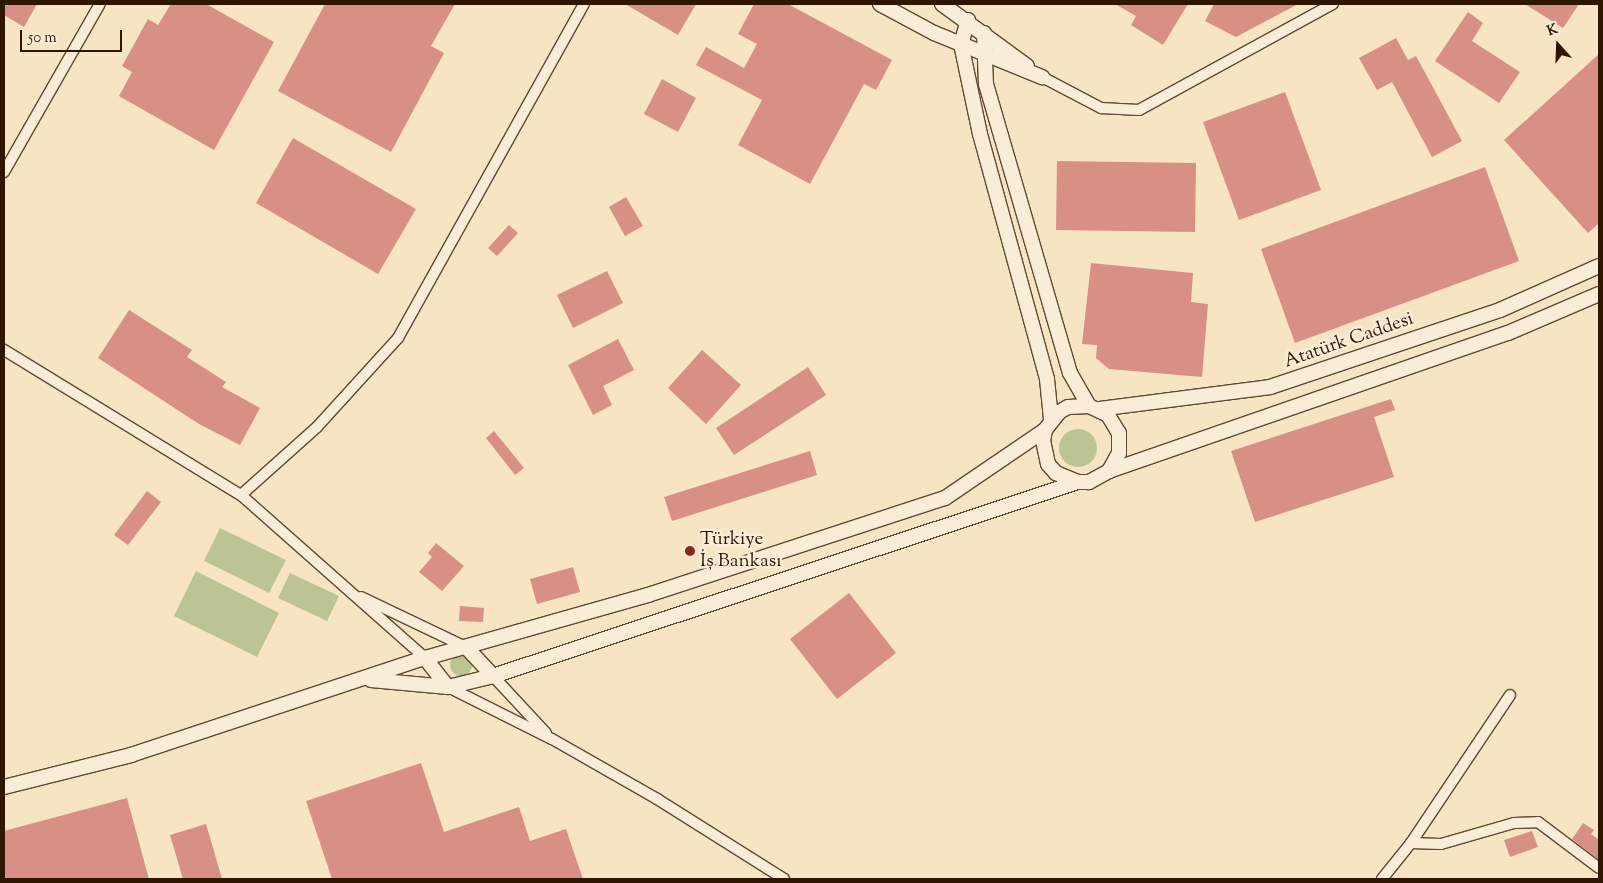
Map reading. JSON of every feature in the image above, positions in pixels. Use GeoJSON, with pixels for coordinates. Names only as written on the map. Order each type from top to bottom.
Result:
{"type":"FeatureCollection","features":[{"type":"Feature","properties":{"kind":"street"},"geometry":{"type":"LineString","coordinates":[[4,172],[100,4]]}},
{"type":"Feature","properties":{"kind":"street"},"geometry":{"type":"LineString","coordinates":[[241,495],[317,427],[398,338],[584,4]]}},
{"type":"Feature","properties":{"kind":"street"},"geometry":{"type":"LineString","coordinates":[[880,4],[961,44],[1042,76],[1101,108],[1139,110],[1333,4]]}},
{"type":"Feature","properties":{"kind":"street"},"geometry":{"type":"LineString","coordinates":[[942,4],[968,20],[1042,76]]}},
{"type":"Feature","properties":{"kind":"street"},"geometry":{"type":"LineString","coordinates":[[968,20],[961,44],[980,134],[1047,379],[1048,425],[1042,441],[1048,464],[1056,473],[1078,482]]}},
{"type":"Feature","properties":{"kind":"street"},"geometry":{"type":"LineString","coordinates":[[984,33],[986,84],[1067,364],[1094,407],[1114,423],[1120,438],[1119,454],[1109,471]]}},
{"type":"Feature","properties":{"kind":"street","name":"Atatürk Caddesi"},"geometry":{"type":"LineString","coordinates":[[1094,407],[1270,387],[1500,310],[1599,266]]}},
{"type":"Feature","properties":{"kind":"street"},"geometry":{"type":"LineString","coordinates":[[365,680],[448,687],[493,676],[1078,482],[1089,482],[1109,471],[1508,333],[1599,294]]}},
{"type":"Feature","properties":{"kind":"street"},"geometry":{"type":"LineString","coordinates":[[4,350],[241,495],[425,658],[448,687],[552,739],[657,799],[784,879]]}},
{"type":"Feature","properties":{"kind":"street"},"geometry":{"type":"LineString","coordinates":[[4,787],[131,755],[365,680],[425,658],[648,595],[945,498],[1048,425],[1068,407],[1094,407]]}},
{"type":"Feature","properties":{"kind":"street"},"geometry":{"type":"LineString","coordinates":[[351,592],[466,647],[552,739]]}},
{"type":"Feature","properties":{"kind":"street"},"geometry":{"type":"LineString","coordinates":[[1382,879],[1411,843],[1510,695]]}},
{"type":"Feature","properties":{"kind":"street"},"geometry":{"type":"LineString","coordinates":[[1411,843],[1441,844],[1514,823],[1538,822],[1599,868]]}},
{"type":"Feature","properties":{"kind":"green space"},"geometry":{"type":"Polygon","coordinates":[[[1078,429],[1092,434],[1097,448],[1092,462],[1078,467],[1064,462],[1059,448],[1064,434],[1078,429]]]}},
{"type":"Feature","properties":{"kind":"green space"},"geometry":{"type":"Polygon","coordinates":[[[220,528],[286,560],[269,593],[204,561],[220,528]]]}},
{"type":"Feature","properties":{"kind":"green space"},"geometry":{"type":"Polygon","coordinates":[[[196,571],[279,613],[257,657],[174,616],[196,571]]]}},
{"type":"Feature","properties":{"kind":"green space"},"geometry":{"type":"Polygon","coordinates":[[[290,573],[339,596],[327,621],[278,598],[290,573]]]}},
{"type":"Feature","properties":{"kind":"green space"},"geometry":{"type":"Polygon","coordinates":[[[461,654],[469,657],[472,665],[469,673],[461,676],[453,673],[450,665],[453,657],[461,654]]]}},
{"type":"Feature","properties":{"kind":"building"},"geometry":{"type":"Polygon","coordinates":[[[4,4],[37,4],[24,27],[4,15],[4,4]]]}},
{"type":"Feature","properties":{"kind":"building"},"geometry":{"type":"Polygon","coordinates":[[[171,4],[206,4],[274,42],[214,150],[119,96],[132,72],[122,66],[148,19],[158,25],[171,4]]]}},
{"type":"Feature","properties":{"kind":"building"},"geometry":{"type":"Polygon","coordinates":[[[325,4],[455,4],[431,46],[444,53],[391,152],[278,91],[325,4]]]}},
{"type":"Feature","properties":{"kind":"building"},"geometry":{"type":"Polygon","coordinates":[[[625,4],[696,4],[678,35],[625,4]]]}},
{"type":"Feature","properties":{"kind":"building"},"geometry":{"type":"Polygon","coordinates":[[[754,4],[788,4],[892,60],[876,90],[864,84],[810,184],[738,145],[762,100],[696,65],[706,47],[744,68],[757,44],[738,34],[754,4]]]}},
{"type":"Feature","properties":{"kind":"building"},"geometry":{"type":"Polygon","coordinates":[[[1115,4],[1188,4],[1163,45],[1131,25],[1136,16],[1115,4]]]}},
{"type":"Feature","properties":{"kind":"building"},"geometry":{"type":"Polygon","coordinates":[[[1214,4],[1298,4],[1236,37],[1205,21],[1214,4]]]}},
{"type":"Feature","properties":{"kind":"building"},"geometry":{"type":"Polygon","coordinates":[[[1525,4],[1579,4],[1563,28],[1525,4]]]}},
{"type":"Feature","properties":{"kind":"building"},"geometry":{"type":"Polygon","coordinates":[[[1468,12],[1483,23],[1472,41],[1520,72],[1499,103],[1435,61],[1468,12]]]}},
{"type":"Feature","properties":{"kind":"building"},"geometry":{"type":"Polygon","coordinates":[[[1396,38],[1408,60],[1416,56],[1462,141],[1432,157],[1392,82],[1377,90],[1359,58],[1396,38]]]}},
{"type":"Feature","properties":{"kind":"building"},"geometry":{"type":"Polygon","coordinates":[[[1599,54],[1599,223],[1588,233],[1504,140],[1599,54]]]}},
{"type":"Feature","properties":{"kind":"building"},"geometry":{"type":"Polygon","coordinates":[[[662,79],[696,98],[678,132],[644,114],[662,79]]]}},
{"type":"Feature","properties":{"kind":"building"},"geometry":{"type":"Polygon","coordinates":[[[1285,92],[1321,190],[1239,220],[1203,122],[1285,92]]]}},
{"type":"Feature","properties":{"kind":"building"},"geometry":{"type":"Polygon","coordinates":[[[293,138],[416,209],[378,274],[256,203],[293,138]]]}},
{"type":"Feature","properties":{"kind":"building"},"geometry":{"type":"Polygon","coordinates":[[[1057,161],[1196,163],[1195,232],[1056,230],[1057,161]]]}},
{"type":"Feature","properties":{"kind":"building"},"geometry":{"type":"Polygon","coordinates":[[[1485,167],[1519,261],[1295,343],[1261,249],[1485,167]]]}},
{"type":"Feature","properties":{"kind":"building"},"geometry":{"type":"Polygon","coordinates":[[[626,197],[643,226],[625,236],[609,207],[626,197]]]}},
{"type":"Feature","properties":{"kind":"building"},"geometry":{"type":"Polygon","coordinates":[[[509,225],[518,233],[497,256],[488,248],[509,225]]]}},
{"type":"Feature","properties":{"kind":"building"},"geometry":{"type":"Polygon","coordinates":[[[1091,263],[1193,273],[1191,302],[1208,304],[1202,377],[1109,369],[1096,358],[1097,345],[1082,344],[1091,263]]]}},
{"type":"Feature","properties":{"kind":"building"},"geometry":{"type":"Polygon","coordinates":[[[607,271],[623,303],[573,328],[557,295],[607,271]]]}},
{"type":"Feature","properties":{"kind":"building"},"geometry":{"type":"Polygon","coordinates":[[[129,310],[192,350],[187,357],[226,382],[222,387],[260,408],[240,445],[199,424],[98,358],[129,310]]]}},
{"type":"Feature","properties":{"kind":"building"},"geometry":{"type":"Polygon","coordinates":[[[618,339],[634,370],[603,386],[612,405],[593,415],[568,365],[618,339]]]}},
{"type":"Feature","properties":{"kind":"building"},"geometry":{"type":"Polygon","coordinates":[[[702,350],[741,385],[706,424],[668,388],[702,350]]]}},
{"type":"Feature","properties":{"kind":"building"},"geometry":{"type":"Polygon","coordinates":[[[808,367],[826,395],[734,455],[716,428],[808,367]]]}},
{"type":"Feature","properties":{"kind":"building"},"geometry":{"type":"Polygon","coordinates":[[[1391,399],[1395,410],[1374,417],[1394,477],[1255,522],[1231,451],[1391,399]]]}},
{"type":"Feature","properties":{"kind":"building"},"geometry":{"type":"Polygon","coordinates":[[[494,431],[524,468],[515,475],[486,438],[494,431]]]}},
{"type":"Feature","properties":{"kind":"building"},"geometry":{"type":"Polygon","coordinates":[[[810,451],[817,475],[672,521],[664,497],[810,451]]]}},
{"type":"Feature","properties":{"kind":"building"},"geometry":{"type":"Polygon","coordinates":[[[147,491],[161,502],[128,545],[114,535],[147,491]]]}},
{"type":"Feature","properties":{"kind":"building"},"geometry":{"type":"Polygon","coordinates":[[[436,543],[464,566],[442,591],[419,572],[432,557],[428,553],[436,543]]]}},
{"type":"Feature","properties":{"kind":"building"},"geometry":{"type":"Polygon","coordinates":[[[573,567],[580,592],[537,604],[530,579],[573,567]]]}},
{"type":"Feature","properties":{"kind":"building"},"geometry":{"type":"Polygon","coordinates":[[[849,593],[896,653],[837,699],[790,639],[849,593]]]}},
{"type":"Feature","properties":{"kind":"building"},"geometry":{"type":"Polygon","coordinates":[[[460,606],[484,608],[483,622],[459,621],[460,606]]]}},
{"type":"Feature","properties":{"kind":"building"},"geometry":{"type":"Polygon","coordinates":[[[421,763],[444,832],[519,807],[530,841],[566,829],[583,879],[332,879],[306,801],[421,763]]]}},
{"type":"Feature","properties":{"kind":"building"},"geometry":{"type":"Polygon","coordinates":[[[127,798],[149,879],[4,879],[4,831],[127,798]]]}},
{"type":"Feature","properties":{"kind":"building"},"geometry":{"type":"Polygon","coordinates":[[[1583,823],[1594,830],[1591,834],[1599,840],[1599,860],[1572,839],[1583,823]]]}},
{"type":"Feature","properties":{"kind":"building"},"geometry":{"type":"Polygon","coordinates":[[[206,824],[222,879],[183,879],[170,835],[206,824]]]}},
{"type":"Feature","properties":{"kind":"building"},"geometry":{"type":"Polygon","coordinates":[[[1532,831],[1538,847],[1510,857],[1504,840],[1532,831]]]}},
{"type":"Feature","properties":{"kind":"place","name":"Türkiye İş Bankası"},"geometry":{"type":"Point","coordinates":[690,551]}}]}
